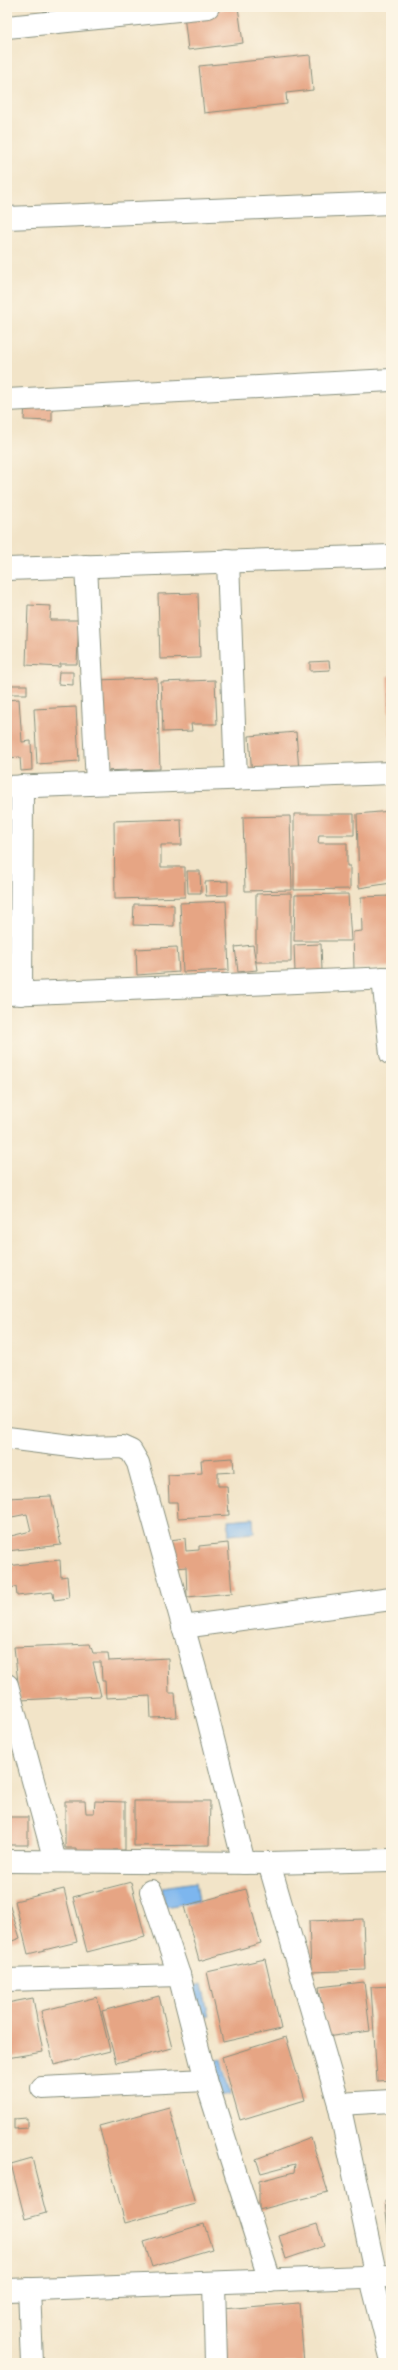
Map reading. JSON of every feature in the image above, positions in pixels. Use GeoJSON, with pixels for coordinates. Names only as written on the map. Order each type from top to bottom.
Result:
{"type":"FeatureCollection","features":[{"type":"Feature","properties":{"kind":"street"},"geometry":{"type":"LineString","coordinates":[[7,27],[208,7]]}},
{"type":"Feature","properties":{"kind":"street"},"geometry":{"type":"LineString","coordinates":[[7,218],[391,203]]}},
{"type":"Feature","properties":{"kind":"street"},"geometry":{"type":"LineString","coordinates":[[7,400],[391,380]]}},
{"type":"Feature","properties":{"kind":"street"},"geometry":{"type":"LineString","coordinates":[[7,569],[391,556]]}},
{"type":"Feature","properties":{"kind":"street"},"geometry":{"type":"LineString","coordinates":[[228,561],[236,779]]}},
{"type":"Feature","properties":{"kind":"street"},"geometry":{"type":"LineString","coordinates":[[86,566],[97,783]]}},
{"type":"Feature","properties":{"kind":"street"},"geometry":{"type":"LineString","coordinates":[[391,773],[15,786],[14,994],[387,978],[391,1054]]}},
{"type":"Feature","properties":{"kind":"street"},"geometry":{"type":"LineString","coordinates":[[7,1438],[87,1448],[122,1447],[131,1451],[138,1463],[183,1627],[244,1863]]}},
{"type":"Feature","properties":{"kind":"street"},"geometry":{"type":"LineString","coordinates":[[183,1627],[391,1599]]}},
{"type":"Feature","properties":{"kind":"street"},"geometry":{"type":"LineString","coordinates":[[7,1685],[12,1724],[55,1861]]}},
{"type":"Feature","properties":{"kind":"street"},"geometry":{"type":"LineString","coordinates":[[7,1861],[269,1863],[391,1860]]}},
{"type":"Feature","properties":{"kind":"street"},"geometry":{"type":"LineString","coordinates":[[269,1863],[338,2104],[380,2277],[391,2357]]}},
{"type":"Feature","properties":{"kind":"street"},"geometry":{"type":"LineString","coordinates":[[151,1892],[179,1975],[206,2080],[270,2281]]}},
{"type":"Feature","properties":{"kind":"street"},"geometry":{"type":"LineString","coordinates":[[7,1980],[179,1975]]}},
{"type":"Feature","properties":{"kind":"street"},"geometry":{"type":"LineString","coordinates":[[42,2088],[206,2080]]}},
{"type":"Feature","properties":{"kind":"street"},"geometry":{"type":"LineString","coordinates":[[338,2104],[391,2101]]}},
{"type":"Feature","properties":{"kind":"street"},"geometry":{"type":"LineString","coordinates":[[7,2290],[380,2277]]}},
{"type":"Feature","properties":{"kind":"street"},"geometry":{"type":"LineString","coordinates":[[214,2283],[216,2363]]}},
{"type":"Feature","properties":{"kind":"street"},"geometry":{"type":"LineString","coordinates":[[29,2289],[32,2363]]}},
{"type":"Feature","properties":{"kind":"water"},"geometry":{"type":"Polygon","coordinates":[[[253,1518],[254,1533],[229,1535],[228,1520],[253,1518]]]}},
{"type":"Feature","properties":{"kind":"water"},"geometry":{"type":"Polygon","coordinates":[[[196,1882],[199,1901],[165,1907],[162,1887],[196,1882]]]}},
{"type":"Feature","properties":{"kind":"water"},"geometry":{"type":"Polygon","coordinates":[[[202,1984],[209,2016],[193,2019],[186,1988],[202,1984]]]}},
{"type":"Feature","properties":{"kind":"water"},"geometry":{"type":"Polygon","coordinates":[[[221,2059],[230,2094],[216,2097],[206,2063],[221,2059]]]}},
{"type":"Feature","properties":{"kind":"building"},"geometry":{"type":"Polygon","coordinates":[[[238,7],[243,43],[188,50],[184,15],[238,7]]]}},
{"type":"Feature","properties":{"kind":"building"},"geometry":{"type":"Polygon","coordinates":[[[310,55],[313,90],[286,93],[287,104],[204,113],[199,66],[310,55]]]}},
{"type":"Feature","properties":{"kind":"building"},"geometry":{"type":"Polygon","coordinates":[[[25,402],[52,403],[52,421],[24,420],[25,402]]]}},
{"type":"Feature","properties":{"kind":"building"},"geometry":{"type":"Polygon","coordinates":[[[198,593],[200,658],[160,659],[158,594],[198,593]]]}},
{"type":"Feature","properties":{"kind":"building"},"geometry":{"type":"Polygon","coordinates":[[[28,605],[51,606],[50,620],[79,620],[77,664],[60,664],[60,667],[26,665],[28,605]]]}},
{"type":"Feature","properties":{"kind":"building"},"geometry":{"type":"Polygon","coordinates":[[[329,661],[330,670],[310,671],[310,662],[329,661]]]}},
{"type":"Feature","properties":{"kind":"building"},"geometry":{"type":"Polygon","coordinates":[[[59,672],[73,672],[73,685],[58,684],[59,672]]]}},
{"type":"Feature","properties":{"kind":"building"},"geometry":{"type":"Polygon","coordinates":[[[387,676],[391,676],[391,736],[390,736],[387,676]]]}},
{"type":"Feature","properties":{"kind":"building"},"geometry":{"type":"Polygon","coordinates":[[[157,678],[160,769],[100,771],[97,680],[157,678]]]}},
{"type":"Feature","properties":{"kind":"building"},"geometry":{"type":"Polygon","coordinates":[[[215,680],[217,724],[191,724],[192,731],[163,732],[161,682],[215,680]]]}},
{"type":"Feature","properties":{"kind":"building"},"geometry":{"type":"Polygon","coordinates":[[[9,685],[27,685],[27,694],[9,694],[9,685]]]}},
{"type":"Feature","properties":{"kind":"building"},"geometry":{"type":"Polygon","coordinates":[[[19,699],[22,742],[31,741],[32,770],[21,771],[20,757],[7,758],[7,700],[19,699]]]}},
{"type":"Feature","properties":{"kind":"building"},"geometry":{"type":"Polygon","coordinates":[[[76,707],[79,761],[37,764],[34,709],[76,707]]]}},
{"type":"Feature","properties":{"kind":"building"},"geometry":{"type":"Polygon","coordinates":[[[296,732],[299,771],[252,775],[249,736],[296,732]]]}},
{"type":"Feature","properties":{"kind":"building"},"geometry":{"type":"Polygon","coordinates":[[[391,811],[391,883],[359,888],[357,814],[391,811]]]}},
{"type":"Feature","properties":{"kind":"building"},"geometry":{"type":"Polygon","coordinates":[[[294,814],[354,814],[354,835],[319,835],[318,843],[347,843],[347,866],[350,866],[350,889],[294,890],[294,814]]]}},
{"type":"Feature","properties":{"kind":"building"},"geometry":{"type":"Polygon","coordinates":[[[290,816],[292,890],[245,891],[243,817],[290,816]]]}},
{"type":"Feature","properties":{"kind":"building"},"geometry":{"type":"Polygon","coordinates":[[[181,819],[182,845],[161,845],[161,867],[185,867],[185,897],[115,899],[114,821],[181,819]]]}},
{"type":"Feature","properties":{"kind":"building"},"geometry":{"type":"Polygon","coordinates":[[[7,827],[11,876],[7,876],[7,827]]]}},
{"type":"Feature","properties":{"kind":"building"},"geometry":{"type":"Polygon","coordinates":[[[187,871],[200,871],[201,893],[188,893],[187,871]]]}},
{"type":"Feature","properties":{"kind":"building"},"geometry":{"type":"Polygon","coordinates":[[[228,881],[228,895],[206,896],[205,882],[228,881]]]}},
{"type":"Feature","properties":{"kind":"building"},"geometry":{"type":"Polygon","coordinates":[[[291,893],[291,962],[256,962],[256,894],[291,893]]]}},
{"type":"Feature","properties":{"kind":"building"},"geometry":{"type":"Polygon","coordinates":[[[348,894],[351,941],[294,941],[295,895],[348,894]]]}},
{"type":"Feature","properties":{"kind":"building"},"geometry":{"type":"Polygon","coordinates":[[[391,896],[391,967],[354,969],[353,932],[362,931],[361,897],[391,896]]]}},
{"type":"Feature","properties":{"kind":"building"},"geometry":{"type":"Polygon","coordinates":[[[226,901],[229,970],[183,972],[180,903],[226,901]]]}},
{"type":"Feature","properties":{"kind":"building"},"geometry":{"type":"Polygon","coordinates":[[[134,904],[174,905],[174,926],[133,925],[134,904]]]}},
{"type":"Feature","properties":{"kind":"building"},"geometry":{"type":"Polygon","coordinates":[[[321,944],[322,971],[295,972],[294,945],[321,944]]]}},
{"type":"Feature","properties":{"kind":"building"},"geometry":{"type":"Polygon","coordinates":[[[253,945],[257,970],[238,972],[235,947],[253,945]]]}},
{"type":"Feature","properties":{"kind":"building"},"geometry":{"type":"Polygon","coordinates":[[[177,947],[179,972],[137,975],[136,949],[177,947]]]}},
{"type":"Feature","properties":{"kind":"building"},"geometry":{"type":"Polygon","coordinates":[[[233,1458],[234,1472],[218,1473],[218,1486],[227,1486],[229,1515],[178,1518],[177,1502],[169,1502],[168,1475],[202,1473],[201,1460],[233,1458]]]}},
{"type":"Feature","properties":{"kind":"building"},"geometry":{"type":"Polygon","coordinates":[[[51,1496],[61,1545],[7,1551],[7,1537],[31,1531],[27,1514],[7,1518],[7,1498],[51,1496]]]}},
{"type":"Feature","properties":{"kind":"building"},"geometry":{"type":"Polygon","coordinates":[[[185,1538],[186,1551],[199,1550],[199,1546],[228,1543],[232,1593],[187,1597],[186,1567],[177,1568],[170,1540],[185,1538]]]}},
{"type":"Feature","properties":{"kind":"building"},"geometry":{"type":"Polygon","coordinates":[[[60,1560],[61,1577],[67,1576],[69,1598],[54,1600],[53,1592],[17,1596],[16,1587],[7,1588],[7,1566],[60,1560]]]}},
{"type":"Feature","properties":{"kind":"building"},"geometry":{"type":"Polygon","coordinates":[[[90,1644],[93,1653],[108,1653],[109,1661],[168,1658],[169,1693],[175,1693],[177,1717],[151,1718],[150,1696],[106,1698],[105,1681],[102,1681],[101,1662],[93,1662],[101,1696],[20,1700],[14,1647],[90,1644]]]}},
{"type":"Feature","properties":{"kind":"building"},"geometry":{"type":"Polygon","coordinates":[[[65,1801],[85,1801],[86,1813],[94,1813],[95,1801],[125,1802],[125,1850],[113,1850],[110,1855],[76,1855],[76,1848],[65,1848],[65,1801]]]}},
{"type":"Feature","properties":{"kind":"building"},"geometry":{"type":"Polygon","coordinates":[[[134,1801],[210,1801],[209,1845],[134,1846],[134,1801]]]}},
{"type":"Feature","properties":{"kind":"building"},"geometry":{"type":"Polygon","coordinates":[[[7,1817],[28,1817],[28,1845],[7,1845],[7,1817]]]}},
{"type":"Feature","properties":{"kind":"building"},"geometry":{"type":"Polygon","coordinates":[[[131,1882],[145,1937],[87,1952],[73,1897],[131,1882]]]}},
{"type":"Feature","properties":{"kind":"building"},"geometry":{"type":"Polygon","coordinates":[[[64,1889],[77,1942],[28,1954],[15,1901],[64,1889]]]}},
{"type":"Feature","properties":{"kind":"building"},"geometry":{"type":"Polygon","coordinates":[[[246,1889],[261,1943],[199,1961],[184,1906],[246,1889]]]}},
{"type":"Feature","properties":{"kind":"building"},"geometry":{"type":"Polygon","coordinates":[[[7,1897],[20,1938],[7,1943],[7,1897]]]}},
{"type":"Feature","properties":{"kind":"building"},"geometry":{"type":"Polygon","coordinates":[[[363,1919],[365,1970],[311,1972],[309,1921],[363,1919]]]}},
{"type":"Feature","properties":{"kind":"building"},"geometry":{"type":"Polygon","coordinates":[[[265,1959],[281,2029],[223,2042],[207,1972],[265,1959]]]}},
{"type":"Feature","properties":{"kind":"building"},"geometry":{"type":"Polygon","coordinates":[[[364,1982],[370,2031],[326,2037],[319,1987],[364,1982]]]}},
{"type":"Feature","properties":{"kind":"building"},"geometry":{"type":"Polygon","coordinates":[[[391,1986],[391,2080],[377,2081],[371,1987],[391,1986]]]}},
{"type":"Feature","properties":{"kind":"building"},"geometry":{"type":"Polygon","coordinates":[[[159,1996],[172,2048],[116,2063],[102,2011],[159,1996]]]}},
{"type":"Feature","properties":{"kind":"building"},"geometry":{"type":"Polygon","coordinates":[[[97,1997],[110,2051],[54,2065],[41,2011],[97,1997]]]}},
{"type":"Feature","properties":{"kind":"building"},"geometry":{"type":"Polygon","coordinates":[[[33,1998],[43,2052],[7,2058],[7,2003],[33,1998]]]}},
{"type":"Feature","properties":{"kind":"building"},"geometry":{"type":"Polygon","coordinates":[[[286,2037],[305,2100],[240,2120],[222,2057],[286,2037]]]}},
{"type":"Feature","properties":{"kind":"building"},"geometry":{"type":"Polygon","coordinates":[[[169,2107],[195,2204],[125,2223],[99,2126],[169,2107]]]}},
{"type":"Feature","properties":{"kind":"building"},"geometry":{"type":"Polygon","coordinates":[[[27,2118],[27,2128],[14,2129],[14,2119],[27,2118]]]}},
{"type":"Feature","properties":{"kind":"building"},"geometry":{"type":"Polygon","coordinates":[[[311,2138],[328,2192],[259,2210],[259,2181],[294,2172],[295,2164],[261,2173],[256,2159],[311,2138]]]}},
{"type":"Feature","properties":{"kind":"building"},"geometry":{"type":"Polygon","coordinates":[[[32,2158],[46,2213],[25,2219],[11,2164],[32,2158]]]}},
{"type":"Feature","properties":{"kind":"building"},"geometry":{"type":"Polygon","coordinates":[[[391,2200],[391,2250],[390,2250],[385,2201],[391,2200]]]}},
{"type":"Feature","properties":{"kind":"building"},"geometry":{"type":"Polygon","coordinates":[[[204,2224],[212,2249],[152,2267],[144,2242],[204,2224]]]}},
{"type":"Feature","properties":{"kind":"building"},"geometry":{"type":"Polygon","coordinates":[[[317,2224],[324,2246],[286,2259],[279,2236],[317,2224]]]}},
{"type":"Feature","properties":{"kind":"building"},"geometry":{"type":"Polygon","coordinates":[[[299,2303],[304,2363],[226,2363],[222,2309],[299,2303]]]}}]}
